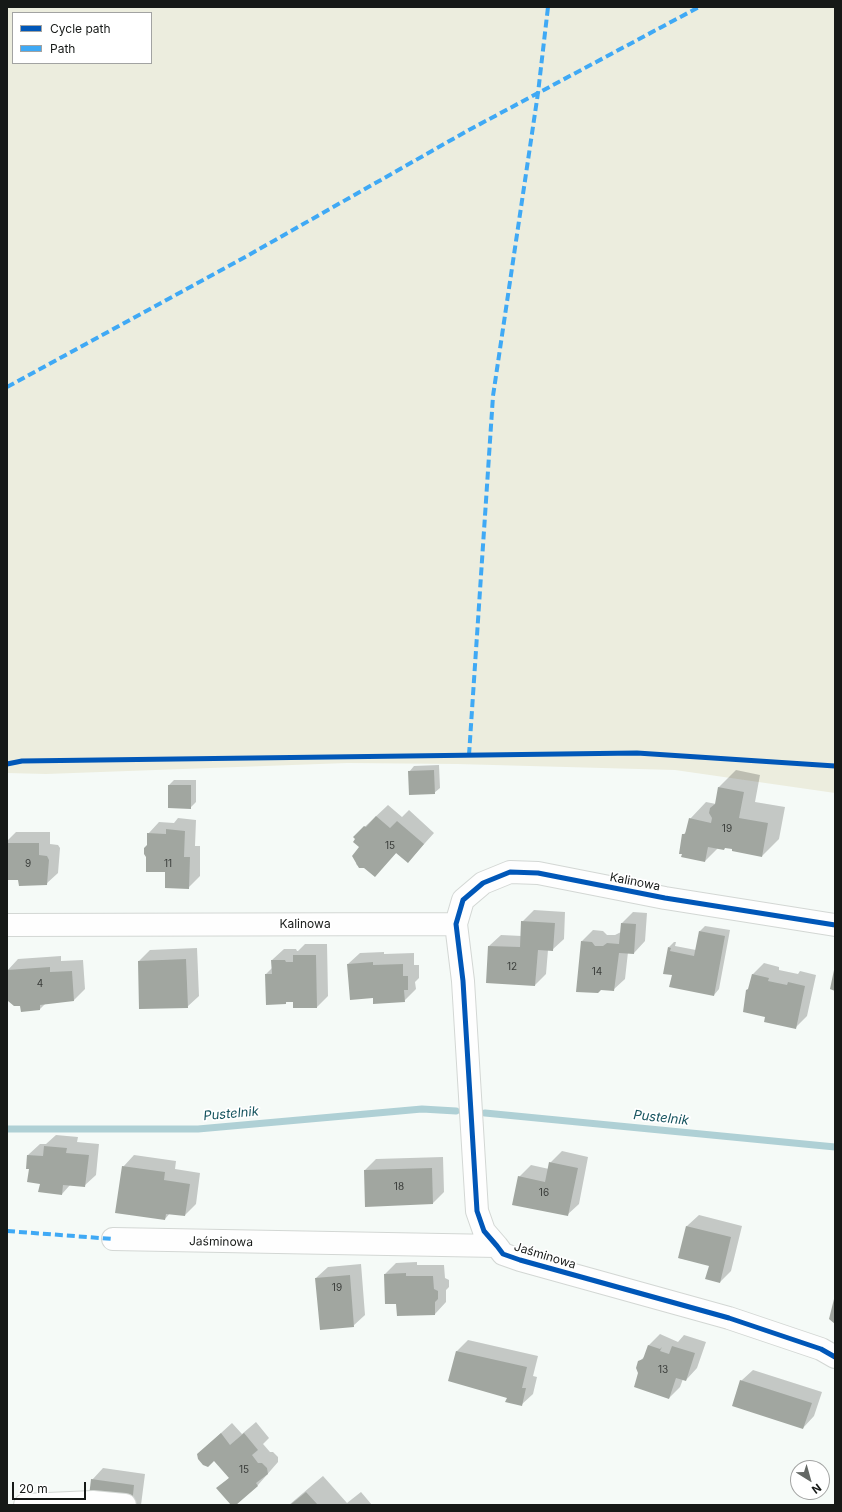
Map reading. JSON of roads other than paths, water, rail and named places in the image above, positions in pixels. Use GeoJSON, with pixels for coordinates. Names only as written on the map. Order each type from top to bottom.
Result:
{"type":"FeatureCollection","features":[{"type":"Feature","properties":{"kind":"street","name":"Kalinowa"},"geometry":{"type":"LineString","coordinates":[[7,925],[456,924],[463,900],[483,883],[510,872],[538,872],[665,898],[835,925]]}},
{"type":"Feature","properties":{"kind":"street","name":"Jaśminowa"},"geometry":{"type":"LineString","coordinates":[[456,924],[463,981],[477,1211],[484,1231],[504,1254],[520,1260],[729,1318],[820,1349],[835,1357]]}},
{"type":"Feature","properties":{"kind":"street","name":"Jaśminowa"},"geometry":{"type":"LineString","coordinates":[[113,1240],[497,1246]]}},
{"type":"Feature","properties":{"kind":"street"},"geometry":{"type":"LineString","coordinates":[[25,1505],[92,1502],[125,1505]]}},
{"type":"Feature","properties":{"kind":"waterway","name":"Pustelnik"},"geometry":{"type":"LineString","coordinates":[[7,1129],[198,1129],[422,1109],[456,1111]]}},
{"type":"Feature","properties":{"kind":"waterway","name":"Pustelnik"},"geometry":{"type":"LineString","coordinates":[[485,1113],[835,1147]]}}]}
